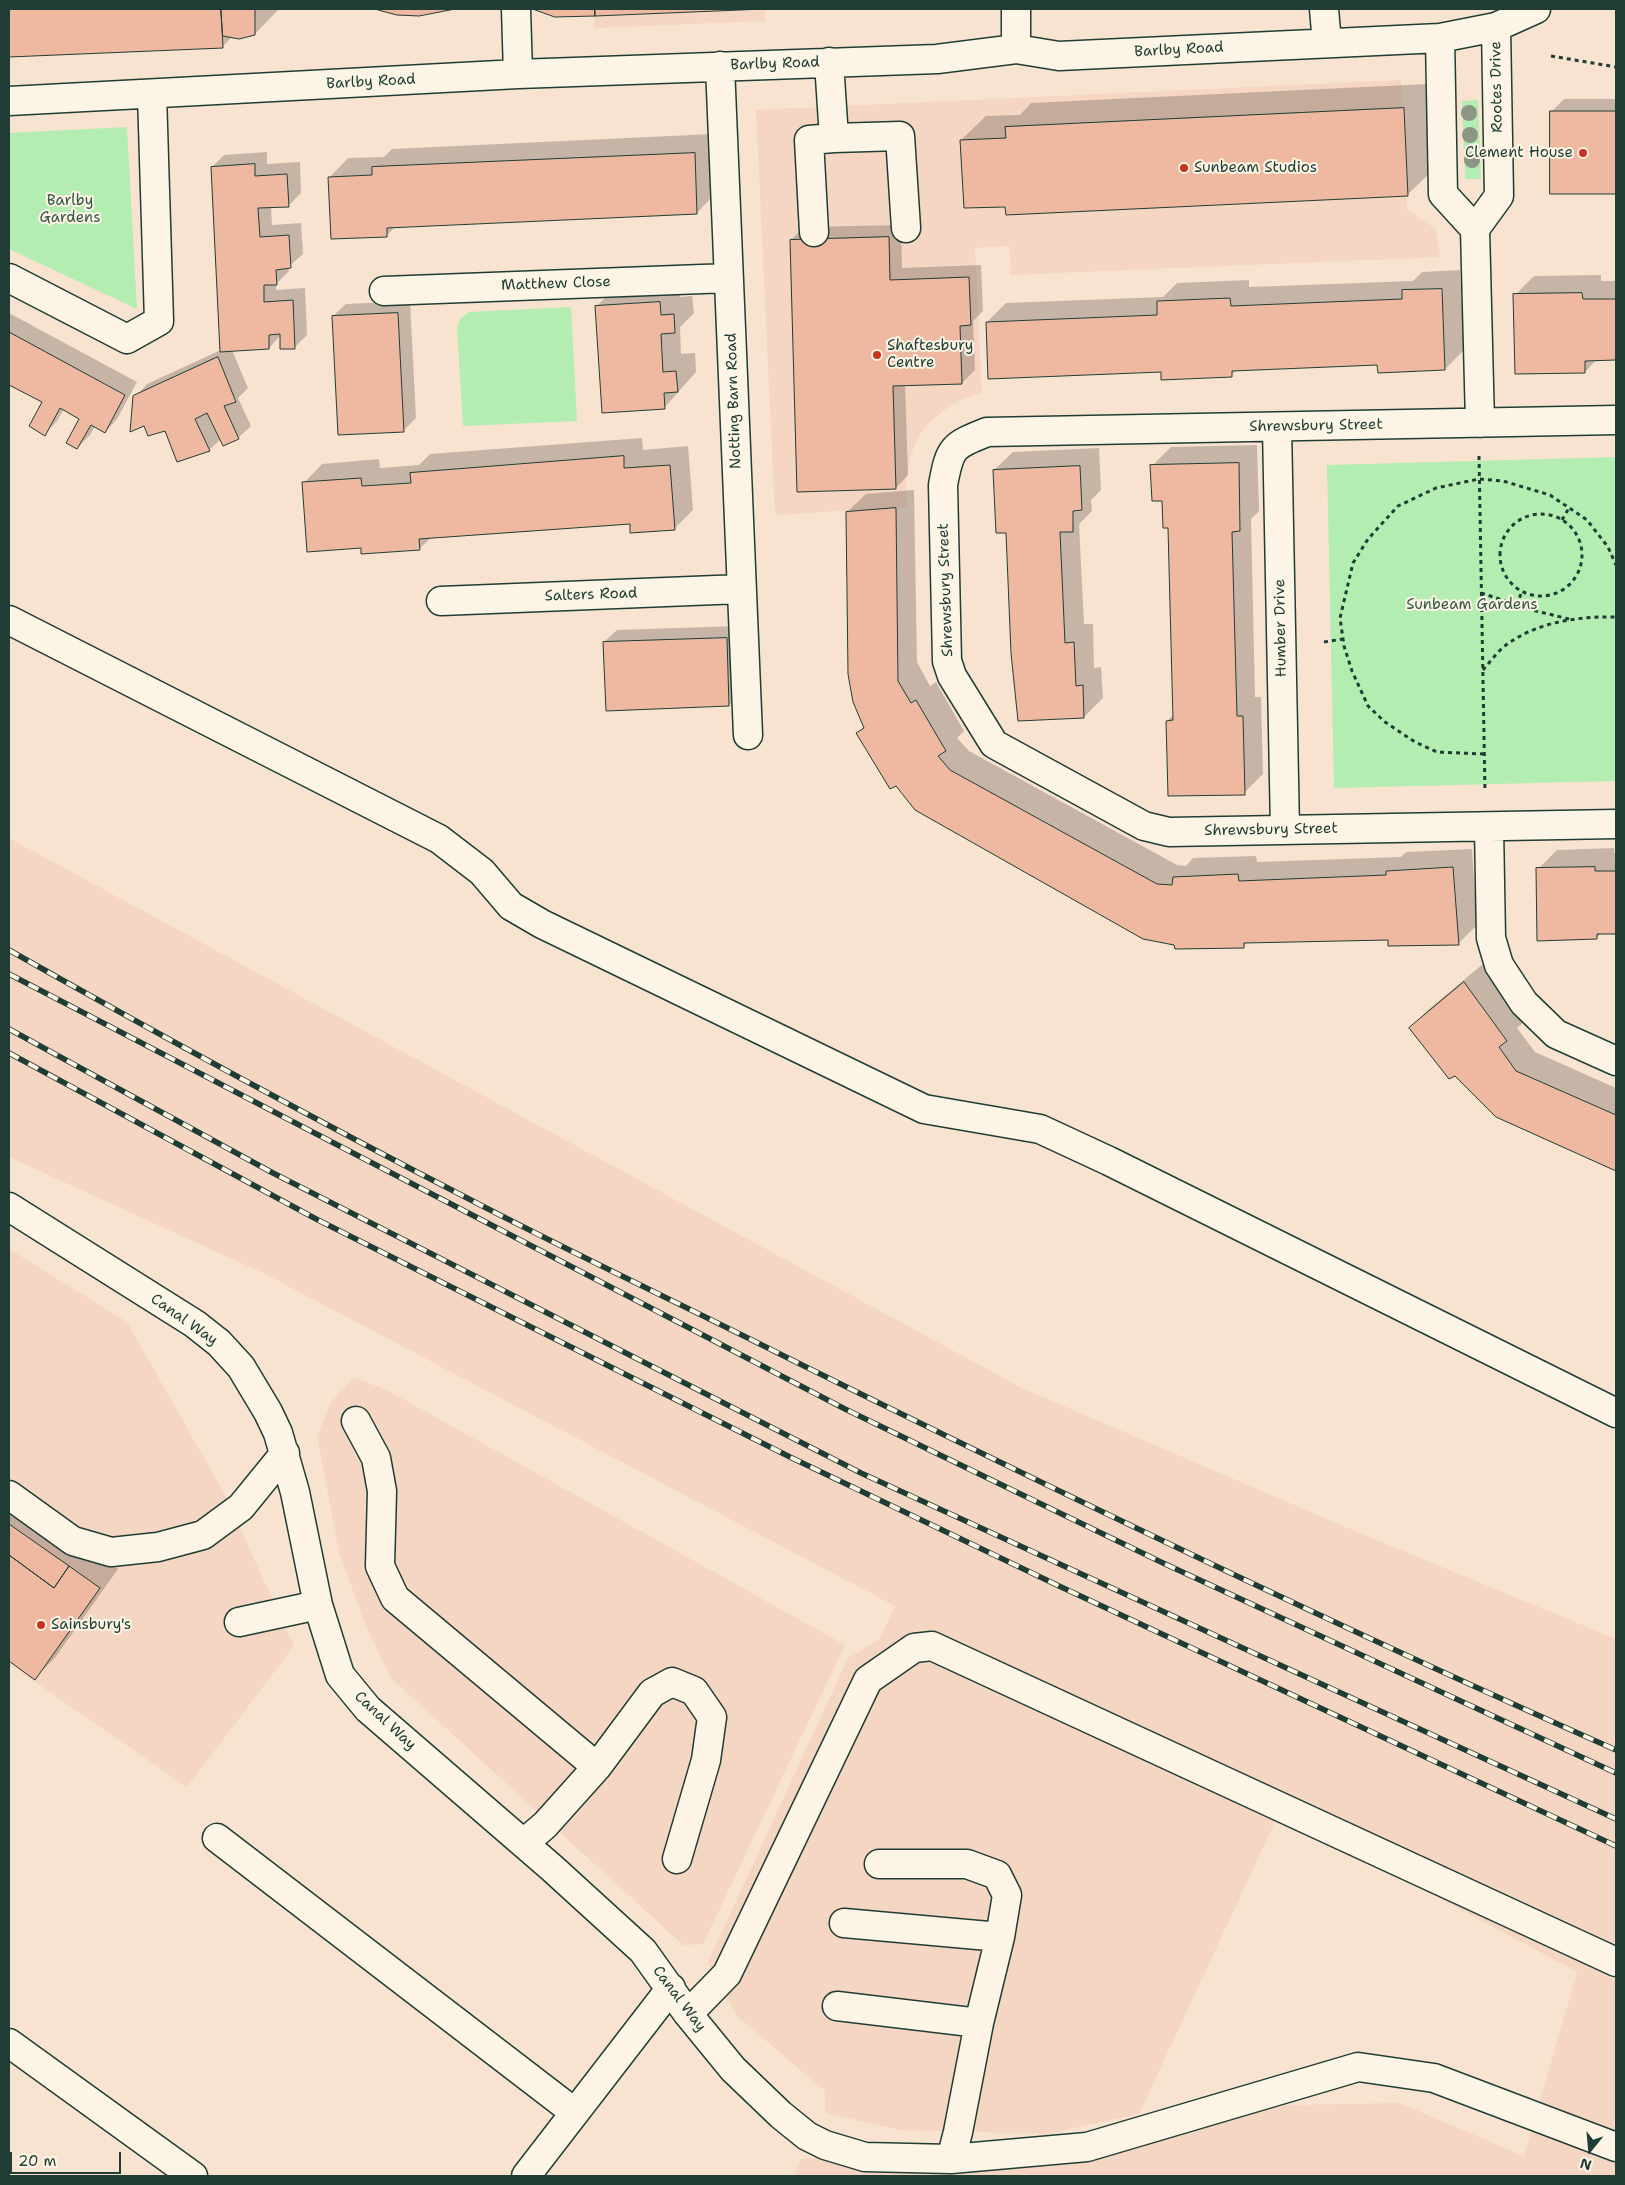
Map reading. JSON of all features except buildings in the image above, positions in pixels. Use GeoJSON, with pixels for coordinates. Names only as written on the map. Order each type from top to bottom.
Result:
{"type":"FeatureCollection","features":[{"type":"Feature","properties":{"kind":"street"},"geometry":{"type":"LineString","coordinates":[[516,9],[518,74]]}},
{"type":"Feature","properties":{"kind":"street"},"geometry":{"type":"LineString","coordinates":[[1016,9],[1016,49]]}},
{"type":"Feature","properties":{"kind":"street"},"geometry":{"type":"LineString","coordinates":[[1324,9],[1327,43]]}},
{"type":"Feature","properties":{"kind":"street","name":"Barlby Road"},"geometry":{"type":"LineString","coordinates":[[9,101],[518,74],[937,59],[1016,49],[1059,56],[1440,38],[1496,26],[1536,9]]}},
{"type":"Feature","properties":{"kind":"street","name":"Rootes Drive"},"geometry":{"type":"LineString","coordinates":[[1475,229],[1499,196],[1496,26]]}},
{"type":"Feature","properties":{"kind":"street"},"geometry":{"type":"LineString","coordinates":[[1440,38],[1443,194],[1475,229],[1480,423]]}},
{"type":"Feature","properties":{"kind":"street"},"geometry":{"type":"LineString","coordinates":[[829,62],[834,138]]}},
{"type":"Feature","properties":{"kind":"street","name":"Notting Barn Road"},"geometry":{"type":"LineString","coordinates":[[720,66],[748,735]]}},
{"type":"Feature","properties":{"kind":"street"},"geometry":{"type":"LineString","coordinates":[[9,278],[127,339],[159,321],[152,94]]}},
{"type":"Feature","properties":{"kind":"street"},"geometry":{"type":"LineString","coordinates":[[814,232],[808,140],[834,138],[900,136],[906,228]]}},
{"type":"Feature","properties":{"kind":"street","name":"Matthew Close"},"geometry":{"type":"LineString","coordinates":[[384,291],[729,278]]}},
{"type":"Feature","properties":{"kind":"street","name":"Shrewsbury Street"},"geometry":{"type":"LineString","coordinates":[[1616,420],[987,432],[960,443],[949,456],[943,485],[947,661],[952,676],[994,744],[1144,826],[1169,832],[1616,824]]}},
{"type":"Feature","properties":{"kind":"street","name":"Humber Drive"},"geometry":{"type":"LineString","coordinates":[[1277,427],[1286,830]]}},
{"type":"Feature","properties":{"kind":"street","name":"Salters Road"},"geometry":{"type":"LineString","coordinates":[[441,601],[742,589]]}},
{"type":"Feature","properties":{"kind":"street"},"geometry":{"type":"LineString","coordinates":[[9,620],[439,839],[482,872],[511,906],[542,924],[924,1109],[1040,1129],[1616,1413]]}},
{"type":"Feature","properties":{"kind":"street"},"geometry":{"type":"LineString","coordinates":[[1489,827],[1491,938],[1499,966],[1524,1003],[1556,1034],[1616,1061]]}},
{"type":"Feature","properties":{"kind":"street","name":"Canal Way"},"geometry":{"type":"LineString","coordinates":[[9,1207],[195,1324],[219,1343],[241,1368],[268,1412],[285,1453],[318,1605],[340,1675],[368,1709],[524,1843],[643,1951],[688,2014],[733,2069],[780,2115],[807,2136],[825,2145],[866,2157],[950,2159],[1087,2146],[1358,2067],[1434,2078],[1616,2147]]}},
{"type":"Feature","properties":{"kind":"street"},"geometry":{"type":"LineString","coordinates":[[356,1421],[376,1458],[382,1491],[380,1566],[395,1598],[597,1767]]}},
{"type":"Feature","properties":{"kind":"street"},"geometry":{"type":"LineString","coordinates":[[9,1495],[73,1541],[111,1552],[158,1547],[203,1535],[241,1508],[285,1453]]}},
{"type":"Feature","properties":{"kind":"street"},"geometry":{"type":"LineString","coordinates":[[239,1622],[318,1605]]}},
{"type":"Feature","properties":{"kind":"street"},"geometry":{"type":"LineString","coordinates":[[688,2014],[727,1974],[868,1680],[914,1648],[932,1646],[1616,1962]]}},
{"type":"Feature","properties":{"kind":"street"},"geometry":{"type":"LineString","coordinates":[[524,1843],[546,1825],[597,1767],[652,1693],[672,1682],[694,1691],[712,1717],[706,1760],[677,1859]]}},
{"type":"Feature","properties":{"kind":"street"},"geometry":{"type":"LineString","coordinates":[[217,1838],[574,2112]]}},
{"type":"Feature","properties":{"kind":"street"},"geometry":{"type":"LineString","coordinates":[[879,1864],[968,1864],[997,1876],[1007,1895],[1000,1937],[978,2023],[958,2132],[950,2159]]}},
{"type":"Feature","properties":{"kind":"street"},"geometry":{"type":"LineString","coordinates":[[844,1923],[1000,1937]]}},
{"type":"Feature","properties":{"kind":"street"},"geometry":{"type":"LineString","coordinates":[[526,2176],[671,1988]]}},
{"type":"Feature","properties":{"kind":"street"},"geometry":{"type":"LineString","coordinates":[[837,2006],[978,2023]]}},
{"type":"Feature","properties":{"kind":"street"},"geometry":{"type":"LineString","coordinates":[[9,2043],[193,2176]]}},
{"type":"Feature","properties":{"kind":"path"},"geometry":{"type":"LineString","coordinates":[[1551,56],[1616,67]]}},
{"type":"Feature","properties":{"kind":"path"},"geometry":{"type":"LineString","coordinates":[[1479,456],[1485,796]]}},
{"type":"Feature","properties":{"kind":"path"},"geometry":{"type":"LineString","coordinates":[[1484,754],[1437,752],[1415,742],[1385,722],[1368,706],[1352,671],[1343,639],[1340,618],[1353,563],[1368,539],[1398,506],[1436,488],[1479,480],[1502,481],[1550,494],[1587,520],[1608,546],[1616,565]]}},
{"type":"Feature","properties":{"kind":"path"},"geometry":{"type":"LineString","coordinates":[[1562,520],[1569,508]]}},
{"type":"Feature","properties":{"kind":"path"},"geometry":{"type":"LineString","coordinates":[[1547,514],[1562,520],[1576,532],[1582,549],[1581,567],[1572,583],[1557,593],[1539,597],[1522,592],[1509,581],[1502,567],[1500,551],[1505,535],[1516,523],[1530,516],[1547,514]]}},
{"type":"Feature","properties":{"kind":"path"},"geometry":{"type":"LineString","coordinates":[[1516,605],[1522,592]]}},
{"type":"Feature","properties":{"kind":"path"},"geometry":{"type":"LineString","coordinates":[[1481,593],[1569,620]]}},
{"type":"Feature","properties":{"kind":"path"},"geometry":{"type":"LineString","coordinates":[[1482,671],[1505,646],[1525,633],[1569,620],[1616,617]]}},
{"type":"Feature","properties":{"kind":"path"},"geometry":{"type":"LineString","coordinates":[[1324,642],[1343,639]]}},
{"type":"Feature","properties":{"kind":"shaded area"},"geometry":{"type":"Polygon","coordinates":[[[594,9],[765,9],[765,21],[595,28],[594,9]]]}},
{"type":"Feature","properties":{"kind":"shaded area"},"geometry":{"type":"Polygon","coordinates":[[[1401,80],[1407,209],[1436,229],[1440,257],[1011,275],[1009,246],[975,248],[982,393],[960,400],[943,411],[927,425],[917,439],[910,458],[906,481],[907,507],[775,515],[756,110],[1401,80]]]}},
{"type":"Feature","properties":{"kind":"shaded area"},"geometry":{"type":"Polygon","coordinates":[[[9,838],[1022,1388],[1348,1528],[1616,1639],[1616,2176],[794,2176],[801,2159],[1087,2147],[1099,2152],[1286,2105],[1400,2103],[1524,2156],[1577,1972],[958,1640],[946,1661],[1275,1822],[1139,2114],[1047,2134],[900,2130],[825,2113],[825,2091],[737,2016],[708,1962],[848,1658],[880,1639],[895,1606],[267,1275],[9,1157],[9,838]]]}},
{"type":"Feature","properties":{"kind":"shaded area"},"geometry":{"type":"Polygon","coordinates":[[[9,1249],[127,1322],[224,1493],[294,1646],[187,1787],[12,1666],[9,1669],[9,1249]]]}},
{"type":"Feature","properties":{"kind":"shaded area"},"geometry":{"type":"Polygon","coordinates":[[[354,1378],[385,1389],[845,1645],[703,1944],[683,1945],[391,1678],[365,1624],[339,1552],[317,1436],[331,1402],[354,1378]]]}},
{"type":"Feature","properties":{"kind":"green space"},"geometry":{"type":"Polygon","coordinates":[[[1478,100],[1481,179],[1465,179],[1462,101],[1478,100]]]}},
{"type":"Feature","properties":{"kind":"green space","name":"Barlby Gardens"},"geometry":{"type":"Polygon","coordinates":[[[127,127],[137,309],[9,249],[9,133],[127,127]]]}},
{"type":"Feature","properties":{"kind":"green space"},"geometry":{"type":"Polygon","coordinates":[[[571,307],[577,421],[463,426],[457,327],[460,319],[469,312],[571,307]]]}},
{"type":"Feature","properties":{"kind":"green space","name":"Sunbeam Gardens"},"geometry":{"type":"Polygon","coordinates":[[[1616,457],[1616,781],[1334,788],[1327,465],[1616,457]]]}},
{"type":"Feature","properties":{"kind":"railway"},"geometry":{"type":"LineString","coordinates":[[9,950],[295,1108],[550,1240],[1202,1560],[1616,1750]]}},
{"type":"Feature","properties":{"kind":"railway"},"geometry":{"type":"LineString","coordinates":[[9,974],[845,1409],[1163,1563],[1616,1773]]}},
{"type":"Feature","properties":{"kind":"railway"},"geometry":{"type":"LineString","coordinates":[[9,1029],[273,1173],[861,1473],[1616,1819]]}},
{"type":"Feature","properties":{"kind":"railway"},"geometry":{"type":"LineString","coordinates":[[9,1053],[318,1220],[792,1458],[1059,1586],[1616,1846]]}},
{"type":"Feature","properties":{"kind":"place","name":"Clement House"},"geometry":{"type":"Point","coordinates":[1583,153]}},
{"type":"Feature","properties":{"kind":"place","name":"Sunbeam Studios"},"geometry":{"type":"Point","coordinates":[1184,168]}},
{"type":"Feature","properties":{"kind":"place","name":"Shaftesbury Centre"},"geometry":{"type":"Point","coordinates":[877,355]}},
{"type":"Feature","properties":{"kind":"place","name":"Sainsbury's"},"geometry":{"type":"Point","coordinates":[41,1625]}}]}
